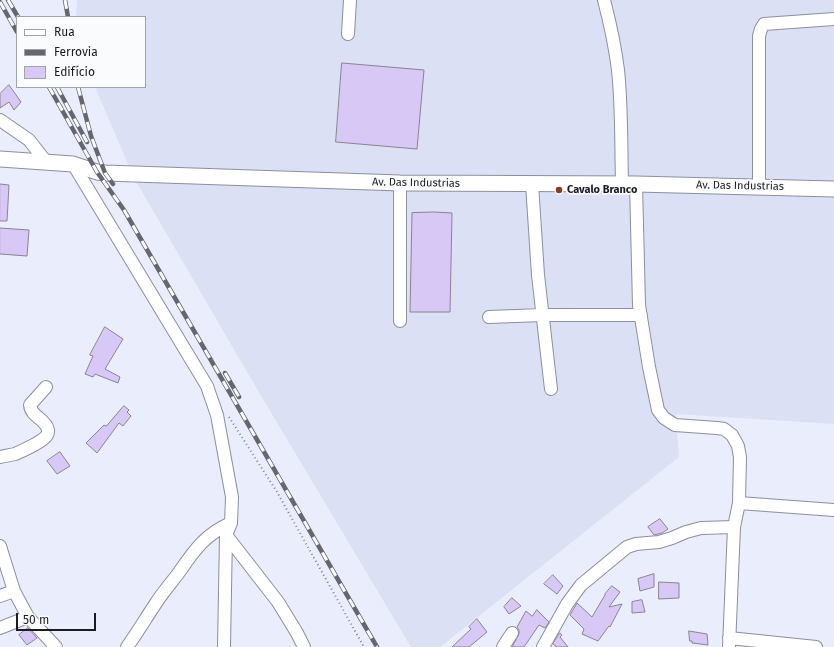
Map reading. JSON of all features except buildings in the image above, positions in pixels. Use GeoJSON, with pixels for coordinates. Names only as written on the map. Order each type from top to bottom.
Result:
{"type":"FeatureCollection","features":[{"type":"Feature","properties":{"kind":"main road","name":"Av. Das Industrias"},"geometry":{"type":"LineString","coordinates":[[0,159],[73,164],[105,173],[400,183],[629,184],[834,189]]}},
{"type":"Feature","properties":{"kind":"street"},"geometry":{"type":"LineString","coordinates":[[348,34],[350,0]]}},
{"type":"Feature","properties":{"kind":"street"},"geometry":{"type":"LineString","coordinates":[[604,0],[618,69],[641,315],[649,367],[658,410],[664,418],[675,425],[724,429],[732,435],[738,446],[740,457],[739,503],[734,527],[729,643],[816,647]]}},
{"type":"Feature","properties":{"kind":"street"},"geometry":{"type":"LineString","coordinates":[[759,186],[759,36],[764,24],[834,19]]}},
{"type":"Feature","properties":{"kind":"street"},"geometry":{"type":"LineString","coordinates":[[0,120],[29,140],[47,163]]}},
{"type":"Feature","properties":{"kind":"street"},"geometry":{"type":"LineString","coordinates":[[73,164],[207,386],[217,415],[232,497],[231,523],[226,535],[224,647]]}},
{"type":"Feature","properties":{"kind":"street"},"geometry":{"type":"LineString","coordinates":[[400,183],[400,321]]}},
{"type":"Feature","properties":{"kind":"street"},"geometry":{"type":"LineString","coordinates":[[532,184],[538,275],[551,389]]}},
{"type":"Feature","properties":{"kind":"street"},"geometry":{"type":"LineString","coordinates":[[489,317],[542,315],[641,315]]}},
{"type":"Feature","properties":{"kind":"street"},"geometry":{"type":"LineString","coordinates":[[0,457],[16,454],[47,436],[47,427],[45,423],[32,412],[30,405],[46,387]]}},
{"type":"Feature","properties":{"kind":"street"},"geometry":{"type":"LineString","coordinates":[[739,503],[834,510]]}},
{"type":"Feature","properties":{"kind":"street"},"geometry":{"type":"LineString","coordinates":[[127,647],[156,602],[192,552],[211,534],[231,523]]}},
{"type":"Feature","properties":{"kind":"street"},"geometry":{"type":"LineString","coordinates":[[543,647],[567,604],[581,585],[627,547],[636,544],[659,542],[701,528],[734,527]]}},
{"type":"Feature","properties":{"kind":"street"},"geometry":{"type":"LineString","coordinates":[[226,535],[278,602],[304,647]]}},
{"type":"Feature","properties":{"kind":"street"},"geometry":{"type":"LineString","coordinates":[[0,546],[2,560],[14,591],[28,616],[56,647]]}},
{"type":"Feature","properties":{"kind":"street"},"geometry":{"type":"LineString","coordinates":[[0,596],[14,591]]}},
{"type":"Feature","properties":{"kind":"street"},"geometry":{"type":"LineString","coordinates":[[0,628],[28,616]]}},
{"type":"Feature","properties":{"kind":"street"},"geometry":{"type":"LineString","coordinates":[[503,647],[512,632]]}},
{"type":"Feature","properties":{"kind":"path"},"geometry":{"type":"LineString","coordinates":[[229,416],[277,492],[364,647]]}},
{"type":"Feature","properties":{"kind":"shaded area"},"geometry":{"type":"Polygon","coordinates":[[[77,0],[834,0],[834,424],[676,414],[679,457],[440,647],[411,647],[257,389],[134,178],[95,88],[146,88],[146,16],[76,16],[77,0]]]}},
{"type":"Feature","properties":{"kind":"railway"},"geometry":{"type":"LineString","coordinates":[[8,0],[17,16]]}},
{"type":"Feature","properties":{"kind":"railway"},"geometry":{"type":"LineString","coordinates":[[65,0],[68,16]]}},
{"type":"Feature","properties":{"kind":"railway"},"geometry":{"type":"LineString","coordinates":[[0,2],[16,30]]}},
{"type":"Feature","properties":{"kind":"railway"},"geometry":{"type":"LineString","coordinates":[[50,88],[97,172],[124,210],[377,647]]}},
{"type":"Feature","properties":{"kind":"railway"},"geometry":{"type":"LineString","coordinates":[[58,88],[87,142]]}},
{"type":"Feature","properties":{"kind":"railway"},"geometry":{"type":"LineString","coordinates":[[78,88],[91,136],[105,173],[113,184]]}},
{"type":"Feature","properties":{"kind":"railway"},"geometry":{"type":"LineString","coordinates":[[225,373],[239,397]]}},
{"type":"Feature","properties":{"kind":"place","name":"Cavalo Branco"},"geometry":{"type":"Point","coordinates":[559,190]}}]}
